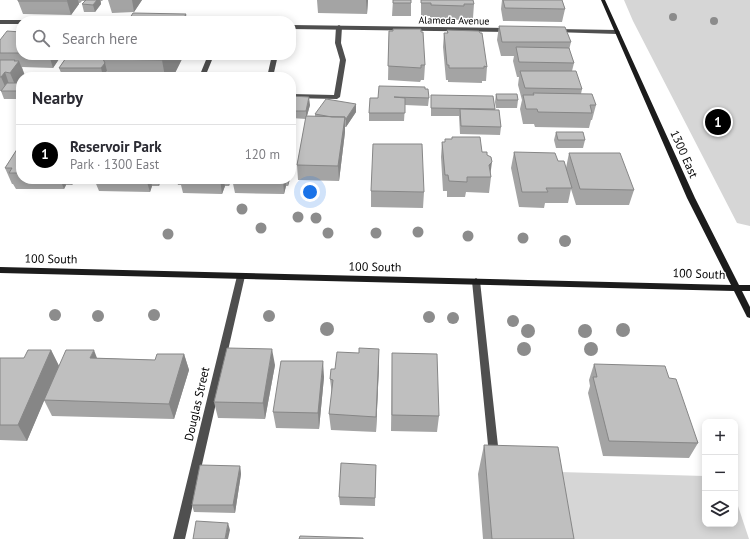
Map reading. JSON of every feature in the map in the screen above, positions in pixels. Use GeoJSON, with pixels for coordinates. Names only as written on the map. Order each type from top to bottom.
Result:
{"type":"FeatureCollection","features":[{"type":"Feature","properties":{"kind":"main road","name":"1300 East"},"geometry":{"type":"LineString","coordinates":[[603,0],[691,198],[750,315]]}},
{"type":"Feature","properties":{"kind":"main road","name":"100 South"},"geometry":{"type":"LineString","coordinates":[[0,270],[750,288]]}},
{"type":"Feature","properties":{"kind":"street"},"geometry":{"type":"LineString","coordinates":[[0,22],[16,22]]}},
{"type":"Feature","properties":{"kind":"street","name":"Alameda Avenue"},"geometry":{"type":"LineString","coordinates":[[296,27],[515,30]]}},
{"type":"Feature","properties":{"kind":"street"},"geometry":{"type":"LineString","coordinates":[[296,96],[338,97],[343,60],[338,43],[339,28]]}},
{"type":"Feature","properties":{"kind":"street"},"geometry":{"type":"LineString","coordinates":[[547,31],[617,32]]}},
{"type":"Feature","properties":{"kind":"street"},"geometry":{"type":"LineString","coordinates":[[204,72],[210,60]]}},
{"type":"Feature","properties":{"kind":"street"},"geometry":{"type":"LineString","coordinates":[[271,72],[274,60]]}},
{"type":"Feature","properties":{"kind":"street","name":"Douglas Street"},"geometry":{"type":"LineString","coordinates":[[179,539],[241,276]]}},
{"type":"Feature","properties":{"kind":"street"},"geometry":{"type":"LineString","coordinates":[[476,281],[494,459]]}},
{"type":"Feature","properties":{"kind":"shaded area"},"geometry":{"type":"Polygon","coordinates":[[[624,0],[750,0],[750,226],[737,223],[633,21],[624,0]]]}},
{"type":"Feature","properties":{"kind":"shaded area"},"geometry":{"type":"Polygon","coordinates":[[[559,472],[702,476],[702,527],[738,527],[738,506],[749,539],[571,539],[559,472]]]}},
{"type":"Feature","properties":{"kind":"building"},"geometry":{"type":"Polygon","coordinates":[[[18,0],[68,0],[18,1],[18,0]]]}},
{"type":"Feature","properties":{"kind":"building"},"geometry":{"type":"Polygon","coordinates":[[[86,0],[97,0],[93,5],[82,4],[86,0]]]}},
{"type":"Feature","properties":{"kind":"building"},"geometry":{"type":"Polygon","coordinates":[[[393,0],[411,0],[411,3],[393,3],[393,0]]]}},
{"type":"Feature","properties":{"kind":"building"},"geometry":{"type":"Polygon","coordinates":[[[421,0],[473,0],[474,4],[464,4],[464,6],[431,5],[431,3],[421,3],[421,0]]]}},
{"type":"Feature","properties":{"kind":"building"},"geometry":{"type":"Polygon","coordinates":[[[503,0],[562,0],[565,9],[505,8],[503,0]]]}},
{"type":"Feature","properties":{"kind":"building"},"geometry":{"type":"Polygon","coordinates":[[[133,13],[186,14],[185,16],[131,16],[133,13]]]}},
{"type":"Feature","properties":{"kind":"building"},"geometry":{"type":"Polygon","coordinates":[[[499,26],[565,27],[571,42],[502,42],[499,26]]]}},
{"type":"Feature","properties":{"kind":"building"},"geometry":{"type":"Polygon","coordinates":[[[393,29],[421,29],[421,32],[423,32],[425,65],[421,65],[421,68],[388,66],[389,31],[393,31],[393,29]]]}},
{"type":"Feature","properties":{"kind":"building"},"geometry":{"type":"Polygon","coordinates":[[[447,30],[479,31],[482,33],[487,67],[449,68],[449,65],[447,65],[444,33],[448,33],[447,30]]]}},
{"type":"Feature","properties":{"kind":"building"},"geometry":{"type":"Polygon","coordinates":[[[7,31],[16,32],[16,53],[0,53],[0,40],[7,31]]]}},
{"type":"Feature","properties":{"kind":"building"},"geometry":{"type":"Polygon","coordinates":[[[516,47],[569,48],[574,63],[519,62],[516,47]]]}},
{"type":"Feature","properties":{"kind":"building"},"geometry":{"type":"Polygon","coordinates":[[[0,60],[19,61],[10,73],[5,72],[0,77],[0,60]]]}},
{"type":"Feature","properties":{"kind":"building"},"geometry":{"type":"Polygon","coordinates":[[[65,60],[104,60],[105,63],[101,68],[59,68],[65,60]]]}},
{"type":"Feature","properties":{"kind":"building"},"geometry":{"type":"Polygon","coordinates":[[[520,71],[576,71],[582,89],[525,88],[520,71]]]}},
{"type":"Feature","properties":{"kind":"building"},"geometry":{"type":"Polygon","coordinates":[[[7,83],[16,83],[16,91],[1,91],[7,83]]]}},
{"type":"Feature","properties":{"kind":"building"},"geometry":{"type":"Polygon","coordinates":[[[379,86],[425,87],[425,89],[428,89],[429,98],[394,97],[405,98],[405,113],[369,113],[370,98],[378,98],[379,86]]]}},
{"type":"Feature","properties":{"kind":"building"},"geometry":{"type":"Polygon","coordinates":[[[533,93],[592,94],[596,105],[590,105],[592,113],[538,112],[537,109],[526,109],[523,95],[534,95],[533,93]]]}},
{"type":"Feature","properties":{"kind":"building"},"geometry":{"type":"Polygon","coordinates":[[[496,94],[517,94],[518,100],[497,100],[496,94]]]}},
{"type":"Feature","properties":{"kind":"building"},"geometry":{"type":"Polygon","coordinates":[[[431,95],[493,96],[495,109],[431,108],[431,95]]]}},
{"type":"Feature","properties":{"kind":"building"},"geometry":{"type":"Polygon","coordinates":[[[296,96],[309,97],[306,111],[296,111],[296,96]]]}},
{"type":"Feature","properties":{"kind":"building"},"geometry":{"type":"Polygon","coordinates":[[[326,99],[356,104],[346,119],[345,117],[332,117],[315,114],[326,99]]]}},
{"type":"Feature","properties":{"kind":"building"},"geometry":{"type":"Polygon","coordinates":[[[460,109],[499,110],[501,127],[461,126],[460,109]]]}},
{"type":"Feature","properties":{"kind":"building"},"geometry":{"type":"Polygon","coordinates":[[[306,116],[345,117],[338,166],[297,165],[306,116]]]}},
{"type":"Feature","properties":{"kind":"building"},"geometry":{"type":"Polygon","coordinates":[[[556,132],[583,132],[585,140],[558,140],[556,132]]]}},
{"type":"Feature","properties":{"kind":"building"},"geometry":{"type":"Polygon","coordinates":[[[452,137],[480,137],[482,152],[487,152],[487,155],[491,157],[492,162],[489,165],[491,177],[467,177],[467,182],[449,181],[448,175],[445,175],[442,142],[445,142],[445,139],[452,139],[452,137]]]}},
{"type":"Feature","properties":{"kind":"building"},"geometry":{"type":"Polygon","coordinates":[[[373,144],[422,144],[424,192],[371,191],[373,144]]]}},
{"type":"Feature","properties":{"kind":"building"},"geometry":{"type":"Polygon","coordinates":[[[16,151],[16,173],[9,173],[12,168],[5,168],[16,151]]]}},
{"type":"Feature","properties":{"kind":"building"},"geometry":{"type":"Polygon","coordinates":[[[514,152],[555,153],[558,161],[564,161],[572,188],[546,188],[548,192],[522,192],[514,152]]]}},
{"type":"Feature","properties":{"kind":"building"},"geometry":{"type":"Polygon","coordinates":[[[569,153],[620,153],[634,190],[580,189],[569,153]]]}},
{"type":"Feature","properties":{"kind":"building"},"geometry":{"type":"Polygon","coordinates":[[[227,348],[272,349],[263,403],[214,402],[227,348]]]}},
{"type":"Feature","properties":{"kind":"building"},"geometry":{"type":"Polygon","coordinates":[[[359,348],[379,349],[376,417],[329,414],[333,380],[330,379],[331,369],[335,369],[337,352],[359,353],[359,348]]]}},
{"type":"Feature","properties":{"kind":"building"},"geometry":{"type":"Polygon","coordinates":[[[28,350],[51,350],[18,425],[0,425],[0,358],[24,358],[28,350]]]}},
{"type":"Feature","properties":{"kind":"building"},"geometry":{"type":"Polygon","coordinates":[[[66,350],[94,350],[90,358],[155,360],[157,354],[184,354],[169,404],[44,400],[66,350]]]}},
{"type":"Feature","properties":{"kind":"building"},"geometry":{"type":"Polygon","coordinates":[[[392,353],[437,354],[439,416],[392,415],[392,353]]]}},
{"type":"Feature","properties":{"kind":"building"},"geometry":{"type":"Polygon","coordinates":[[[281,361],[323,361],[318,413],[273,412],[281,361]]]}},
{"type":"Feature","properties":{"kind":"building"},"geometry":{"type":"Polygon","coordinates":[[[594,364],[665,366],[669,378],[676,379],[698,443],[609,441],[593,377],[597,377],[594,364]]]}},
{"type":"Feature","properties":{"kind":"building"},"geometry":{"type":"Polygon","coordinates":[[[484,445],[558,447],[574,539],[492,539],[484,445]]]}},
{"type":"Feature","properties":{"kind":"building"},"geometry":{"type":"Polygon","coordinates":[[[341,463],[376,465],[375,498],[339,497],[341,463]]]}},
{"type":"Feature","properties":{"kind":"building"},"geometry":{"type":"Polygon","coordinates":[[[200,465],[240,466],[233,505],[192,505],[200,465]]]}},
{"type":"Feature","properties":{"kind":"building"},"geometry":{"type":"Polygon","coordinates":[[[196,521],[228,523],[225,539],[193,539],[196,521]]]}},
{"type":"Feature","properties":{"kind":"building"},"geometry":{"type":"Polygon","coordinates":[[[300,536],[363,538],[363,539],[299,539],[300,536]]]}},
{"type":"Feature","properties":{"kind":"place","name":"Reservoir Park"},"geometry":{"type":"Point","coordinates":[718,122]}}]}
